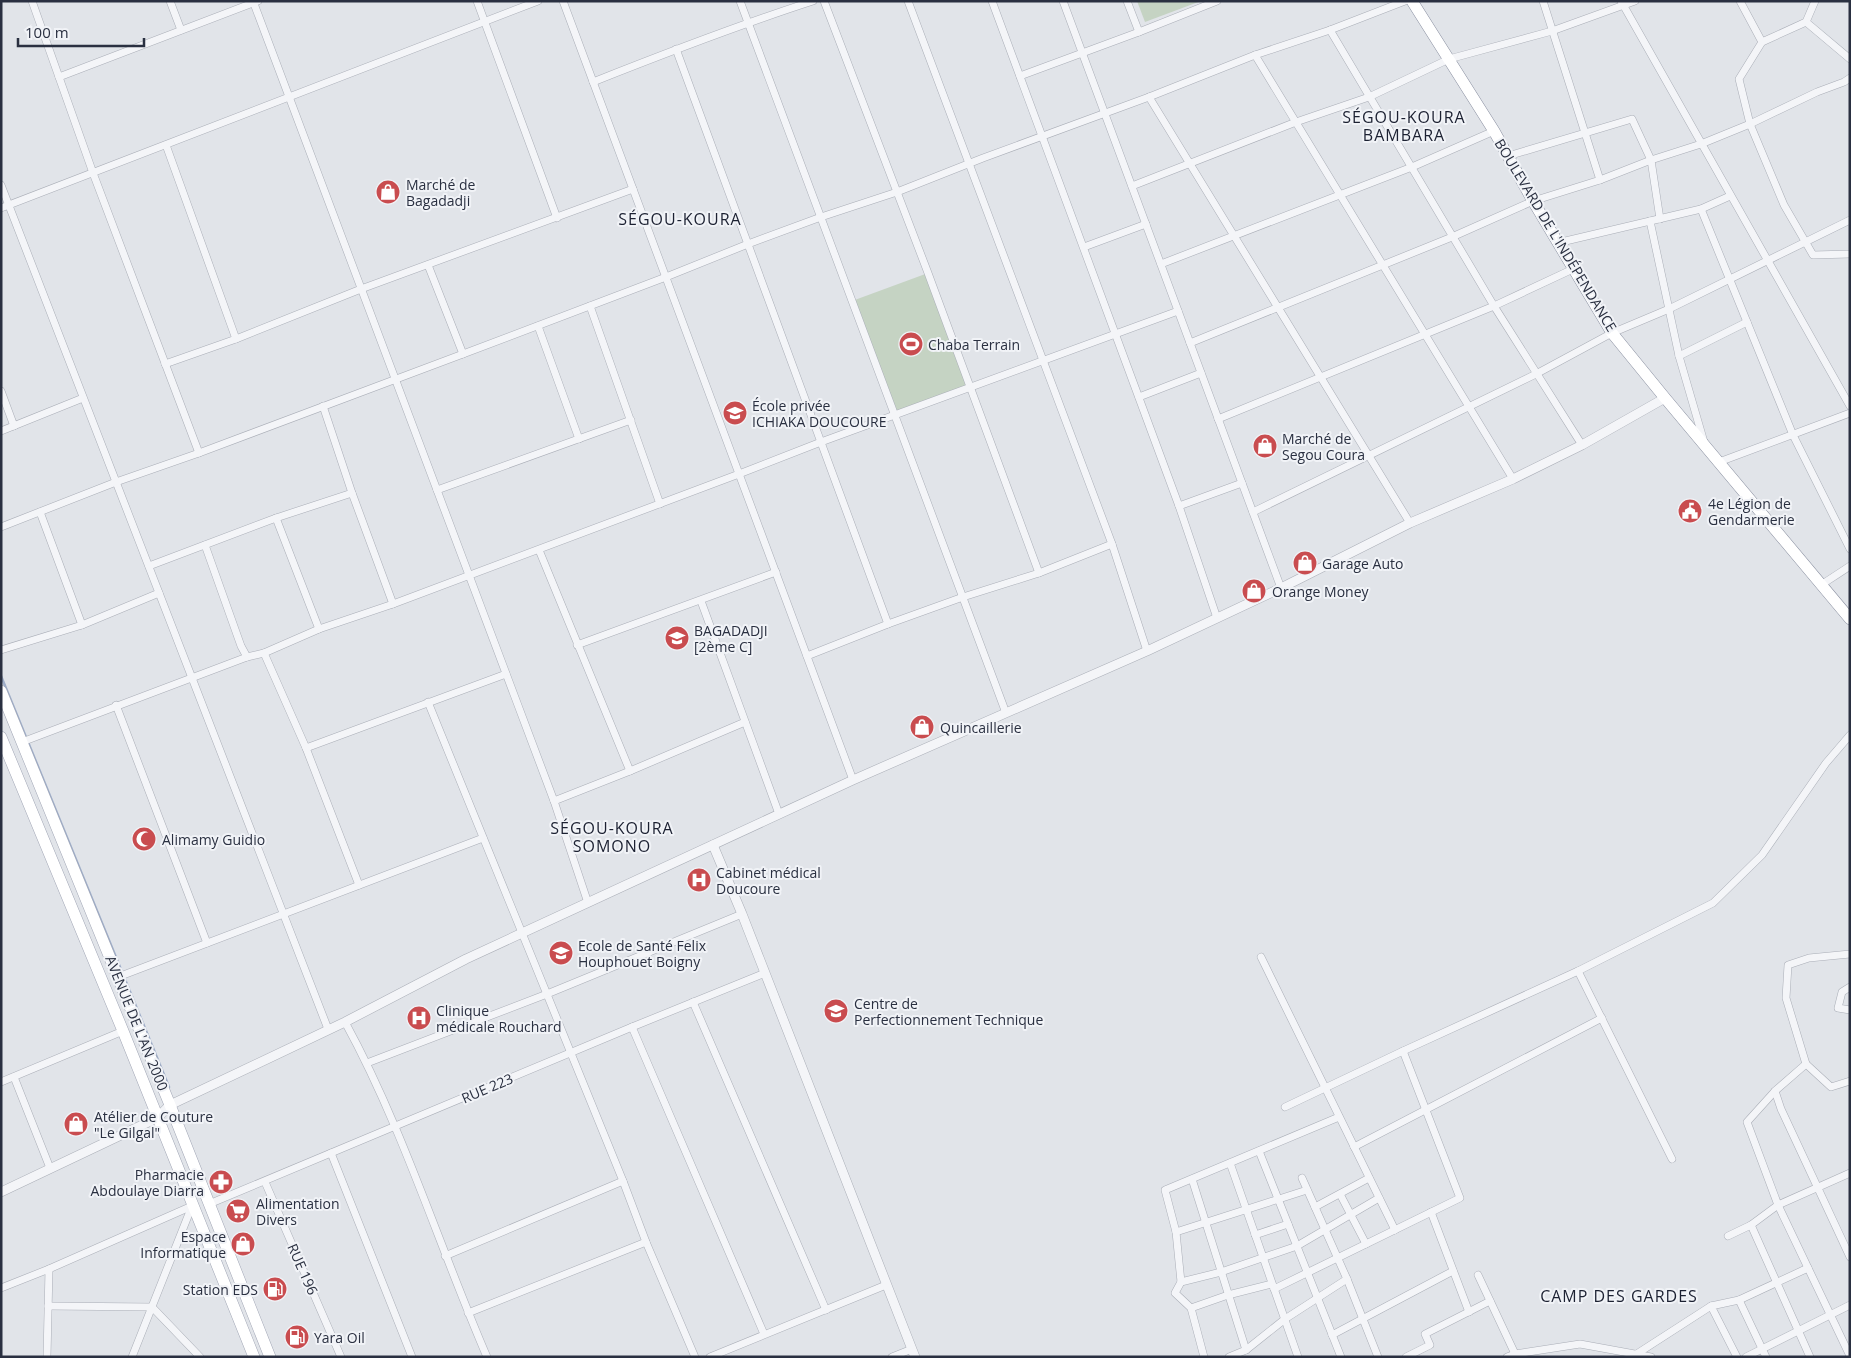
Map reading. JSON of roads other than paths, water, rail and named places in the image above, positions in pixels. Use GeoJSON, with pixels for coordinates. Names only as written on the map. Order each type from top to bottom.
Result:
{"type":"FeatureCollection","features":[{"type":"Feature","properties":{"kind":"main road","name":"BOULEVARD DE L'INDÉPENDANCE"},"geometry":{"type":"LineString","coordinates":[[1412,1],[1494,131],[1533,201],[1612,333],[1850,619]]}},
{"type":"Feature","properties":{"kind":"main road","name":"AVENUE DE L'AN 2000"},"geometry":{"type":"LineString","coordinates":[[1,691],[210,1204],[270,1357]]}},
{"type":"Feature","properties":{"kind":"main road","name":"AVENUE DE L'AN 2000"},"geometry":{"type":"LineString","coordinates":[[1,737],[4,752],[123,1031],[253,1356]]}},
{"type":"Feature","properties":{"kind":"street"},"geometry":{"type":"LineString","coordinates":[[32,1],[93,173],[199,453]]}},
{"type":"Feature","properties":{"kind":"street"},"geometry":{"type":"LineString","coordinates":[[170,1],[181,30]]}},
{"type":"Feature","properties":{"kind":"street"},"geometry":{"type":"LineString","coordinates":[[477,1],[557,218]]}},
{"type":"Feature","properties":{"kind":"street"},"geometry":{"type":"LineString","coordinates":[[5,206],[538,1]]}},
{"type":"Feature","properties":{"kind":"street"},"geometry":{"type":"LineString","coordinates":[[562,1],[853,780]]}},
{"type":"Feature","properties":{"kind":"street"},"geometry":{"type":"LineString","coordinates":[[740,1],[1006,713]]}},
{"type":"Feature","properties":{"kind":"street"},"geometry":{"type":"LineString","coordinates":[[593,82],[748,22],[813,1]]}},
{"type":"Feature","properties":{"kind":"street"},"geometry":{"type":"LineString","coordinates":[[824,1],[1039,573]]}},
{"type":"Feature","properties":{"kind":"street"},"geometry":{"type":"LineString","coordinates":[[908,1],[1112,544],[1147,651]]}},
{"type":"Feature","properties":{"kind":"street"},"geometry":{"type":"LineString","coordinates":[[992,1],[1179,506],[1217,618]]}},
{"type":"Feature","properties":{"kind":"street"},"geometry":{"type":"LineString","coordinates":[[1063,1],[1281,588]]}},
{"type":"Feature","properties":{"kind":"street"},"geometry":{"type":"LineString","coordinates":[[1127,1],[1139,32]]}},
{"type":"Feature","properties":{"kind":"street"},"geometry":{"type":"LineString","coordinates":[[1020,76],[1217,1]]}},
{"type":"Feature","properties":{"kind":"street"},"geometry":{"type":"LineString","coordinates":[[1,527],[116,482],[199,453],[538,326],[748,244],[897,192],[1255,55],[1330,30],[1405,1]]}},
{"type":"Feature","properties":{"kind":"street"},"geometry":{"type":"LineString","coordinates":[[1543,1],[1600,180]]}},
{"type":"Feature","properties":{"kind":"street"},"geometry":{"type":"LineString","coordinates":[[1132,186],[1296,122],[1369,97],[1449,59],[1552,31],[1622,3],[1635,1]]}},
{"type":"Feature","properties":{"kind":"street"},"geometry":{"type":"LineString","coordinates":[[1740,1],[1762,42]]}},
{"type":"Feature","properties":{"kind":"street"},"geometry":{"type":"LineString","coordinates":[[1815,1],[1806,22],[1762,42],[1739,79],[1750,124],[1784,205],[1813,254],[1850,254]]}},
{"type":"Feature","properties":{"kind":"street"},"geometry":{"type":"LineString","coordinates":[[59,78],[254,2],[554,801],[588,903]]}},
{"type":"Feature","properties":{"kind":"street"},"geometry":{"type":"LineString","coordinates":[[1622,3],[1850,406]]}},
{"type":"Feature","properties":{"kind":"street"},"geometry":{"type":"LineString","coordinates":[[1806,22],[1850,59]]}},
{"type":"Feature","properties":{"kind":"street"},"geometry":{"type":"LineString","coordinates":[[1330,30],[1452,237],[1582,445]]}},
{"type":"Feature","properties":{"kind":"street"},"geometry":{"type":"LineString","coordinates":[[676,49],[888,624]]}},
{"type":"Feature","properties":{"kind":"street"},"geometry":{"type":"LineString","coordinates":[[1255,55],[1513,479]]}},
{"type":"Feature","properties":{"kind":"street"},"geometry":{"type":"LineString","coordinates":[[1190,343],[1452,237],[1533,201],[1600,180],[1651,160],[1701,144],[1750,124],[1850,78]]}},
{"type":"Feature","properties":{"kind":"street"},"geometry":{"type":"LineString","coordinates":[[1149,97],[1410,523]]}},
{"type":"Feature","properties":{"kind":"street"},"geometry":{"type":"LineString","coordinates":[[1508,156],[1632,119],[1651,160],[1660,219]]}},
{"type":"Feature","properties":{"kind":"street"},"geometry":{"type":"LineString","coordinates":[[1161,264],[1412,167],[1494,131]]}},
{"type":"Feature","properties":{"kind":"street"},"geometry":{"type":"LineString","coordinates":[[166,145],[236,339]]}},
{"type":"Feature","properties":{"kind":"street"},"geometry":{"type":"LineString","coordinates":[[1,185],[5,206],[149,566],[328,1029]]}},
{"type":"Feature","properties":{"kind":"street"},"geometry":{"type":"LineString","coordinates":[[165,364],[633,190]]}},
{"type":"Feature","properties":{"kind":"street"},"geometry":{"type":"LineString","coordinates":[[1557,242],[1701,209],[1730,196]]}},
{"type":"Feature","properties":{"kind":"street"},"geometry":{"type":"LineString","coordinates":[[1701,209],[1793,435],[1850,550]]}},
{"type":"Feature","properties":{"kind":"street"},"geometry":{"type":"LineString","coordinates":[[1253,512],[1536,374],[1612,333],[1669,309],[1850,220]]}},
{"type":"Feature","properties":{"kind":"street"},"geometry":{"type":"LineString","coordinates":[[1650,221],[1679,356],[1705,445]]}},
{"type":"Feature","properties":{"kind":"street"},"geometry":{"type":"LineString","coordinates":[[1084,248],[1146,224]]}},
{"type":"Feature","properties":{"kind":"street"},"geometry":{"type":"LineString","coordinates":[[428,265],[463,354]]}},
{"type":"Feature","properties":{"kind":"street"},"geometry":{"type":"LineString","coordinates":[[1218,419],[1494,306],[1573,269]]}},
{"type":"Feature","properties":{"kind":"street"},"geometry":{"type":"LineString","coordinates":[[590,306],[660,504]]}},
{"type":"Feature","properties":{"kind":"street"},"geometry":{"type":"LineString","coordinates":[[22,742],[116,705],[247,657],[264,653],[319,629],[539,550],[970,386],[1178,311]]}},
{"type":"Feature","properties":{"kind":"street"},"geometry":{"type":"LineString","coordinates":[[1679,356],[1748,322]]}},
{"type":"Feature","properties":{"kind":"street"},"geometry":{"type":"LineString","coordinates":[[538,326],[580,439]]}},
{"type":"Feature","properties":{"kind":"street"},"geometry":{"type":"LineString","coordinates":[[1139,397],[1201,373]]}},
{"type":"Feature","properties":{"kind":"street"},"geometry":{"type":"LineString","coordinates":[[1,391],[14,426]]}},
{"type":"Feature","properties":{"kind":"street"},"geometry":{"type":"LineString","coordinates":[[1,431],[83,398]]}},
{"type":"Feature","properties":{"kind":"street"},"geometry":{"type":"LineString","coordinates":[[1,1192],[157,1118],[170,1106],[345,1022],[466,959],[853,780],[1147,651],[1281,588],[1410,523],[1513,479],[1582,445],[1665,398]]}},
{"type":"Feature","properties":{"kind":"street"},"geometry":{"type":"LineString","coordinates":[[323,406],[352,493],[393,604]]}},
{"type":"Feature","properties":{"kind":"street"},"geometry":{"type":"LineString","coordinates":[[1719,462],[1850,413]]}},
{"type":"Feature","properties":{"kind":"street"},"geometry":{"type":"LineString","coordinates":[[437,490],[631,420]]}},
{"type":"Feature","properties":{"kind":"street"},"geometry":{"type":"LineString","coordinates":[[1179,506],[1242,483]]}},
{"type":"Feature","properties":{"kind":"street"},"geometry":{"type":"LineString","coordinates":[[149,566],[276,518],[352,493]]}},
{"type":"Feature","properties":{"kind":"street"},"geometry":{"type":"LineString","coordinates":[[40,512],[82,625]]}},
{"type":"Feature","properties":{"kind":"street"},"geometry":{"type":"LineString","coordinates":[[276,518],[319,629]]}},
{"type":"Feature","properties":{"kind":"street"},"geometry":{"type":"LineString","coordinates":[[807,656],[888,624],[963,597],[1039,573],[1112,544]]}},
{"type":"Feature","properties":{"kind":"street"},"geometry":{"type":"LineString","coordinates":[[205,545],[247,657]]}},
{"type":"Feature","properties":{"kind":"street"},"geometry":{"type":"LineString","coordinates":[[539,550],[630,771]]}},
{"type":"Feature","properties":{"kind":"street"},"geometry":{"type":"LineString","coordinates":[[1822,585],[1850,566]]}},
{"type":"Feature","properties":{"kind":"street"},"geometry":{"type":"LineString","coordinates":[[577,645],[776,572]]}},
{"type":"Feature","properties":{"kind":"street"},"geometry":{"type":"LineString","coordinates":[[1,650],[82,625],[159,593]]}},
{"type":"Feature","properties":{"kind":"street"},"geometry":{"type":"LineString","coordinates":[[701,601],[779,814]]}},
{"type":"Feature","properties":{"kind":"street"},"geometry":{"type":"LineString","coordinates":[[264,653],[306,748],[359,885]]}},
{"type":"Feature","properties":{"kind":"street"},"geometry":{"type":"LineString","coordinates":[[306,748],[506,674]]}},
{"type":"Feature","properties":{"kind":"street"},"geometry":{"type":"LineString","coordinates":[[428,702],[623,1181],[646,1242],[695,1357]]}},
{"type":"Feature","properties":{"kind":"street"},"geometry":{"type":"LineString","coordinates":[[116,705],[207,943]]}},
{"type":"Feature","properties":{"kind":"street"},"geometry":{"type":"LineString","coordinates":[[554,801],[745,722]]}},
{"type":"Feature","properties":{"kind":"street"},"geometry":{"type":"LineString","coordinates":[[1286,1107],[1578,971],[1714,903],[1762,855],[1826,762],[1850,734]]}},
{"type":"Feature","properties":{"kind":"street"},"geometry":{"type":"LineString","coordinates":[[118,977],[483,838]]}},
{"type":"Feature","properties":{"kind":"street"},"geometry":{"type":"LineString","coordinates":[[713,845],[742,914],[913,1353],[892,1357]]}},
{"type":"Feature","properties":{"kind":"street"},"geometry":{"type":"LineString","coordinates":[[367,1063],[546,994],[742,914]]}},
{"type":"Feature","properties":{"kind":"street"},"geometry":{"type":"LineString","coordinates":[[1850,954],[1809,958],[1788,965],[1786,998],[1806,1064],[1831,1087],[1850,1081]]}},
{"type":"Feature","properties":{"kind":"street"},"geometry":{"type":"LineString","coordinates":[[1261,957],[1395,1230]]}},
{"type":"Feature","properties":{"kind":"street"},"geometry":{"type":"LineString","coordinates":[[1578,971],[1672,1159]]}},
{"type":"Feature","properties":{"kind":"street","name":"RUE 223"},"geometry":{"type":"LineString","coordinates":[[210,1204],[765,973]]}},
{"type":"Feature","properties":{"kind":"street"},"geometry":{"type":"LineString","coordinates":[[1850,987],[1842,992],[1838,1008],[1850,1010]]}},
{"type":"Feature","properties":{"kind":"street"},"geometry":{"type":"LineString","coordinates":[[693,1002],[826,1310]]}},
{"type":"Feature","properties":{"kind":"street"},"geometry":{"type":"LineString","coordinates":[[1354,1147],[1602,1018]]}},
{"type":"Feature","properties":{"kind":"street"},"geometry":{"type":"LineString","coordinates":[[345,1022],[367,1063],[394,1126],[487,1357]]}},
{"type":"Feature","properties":{"kind":"street"},"geometry":{"type":"LineString","coordinates":[[632,1027],[764,1334]]}},
{"type":"Feature","properties":{"kind":"street"},"geometry":{"type":"LineString","coordinates":[[1,1082],[123,1031]]}},
{"type":"Feature","properties":{"kind":"street"},"geometry":{"type":"LineString","coordinates":[[1191,1308],[1228,1296],[1273,1287],[1338,1258],[1460,1198],[1403,1051]]}},
{"type":"Feature","properties":{"kind":"street"},"geometry":{"type":"LineString","coordinates":[[1806,1064],[1775,1091],[1747,1122],[1778,1205],[1850,1356]]}},
{"type":"Feature","properties":{"kind":"street"},"geometry":{"type":"LineString","coordinates":[[14,1077],[50,1168]]}},
{"type":"Feature","properties":{"kind":"street"},"geometry":{"type":"LineString","coordinates":[[1775,1091],[1781,1109],[1850,1257]]}},
{"type":"Feature","properties":{"kind":"street"},"geometry":{"type":"LineString","coordinates":[[1204,1357],[1191,1308],[1175,1293],[1181,1282],[1176,1232],[1165,1190],[1339,1116]]}},
{"type":"Feature","properties":{"kind":"street"},"geometry":{"type":"LineString","coordinates":[[1259,1150],[1341,1357]]}},
{"type":"Feature","properties":{"kind":"street"},"geometry":{"type":"LineString","coordinates":[[331,1153],[412,1357]]}},
{"type":"Feature","properties":{"kind":"street"},"geometry":{"type":"LineString","coordinates":[[1230,1163],[1298,1357]]}},
{"type":"Feature","properties":{"kind":"street"},"geometry":{"type":"LineString","coordinates":[[1728,1236],[1751,1225],[1778,1205],[1850,1173]]}},
{"type":"Feature","properties":{"kind":"street"},"geometry":{"type":"LineString","coordinates":[[1302,1178],[1348,1279],[1378,1357]]}},
{"type":"Feature","properties":{"kind":"street"},"geometry":{"type":"LineString","coordinates":[[1315,1207],[1369,1178]]}},
{"type":"Feature","properties":{"kind":"street"},"geometry":{"type":"LineString","coordinates":[[1192,1179],[1246,1350]]}},
{"type":"Feature","properties":{"kind":"street"},"geometry":{"type":"LineString","coordinates":[[445,1256],[623,1181]]}},
{"type":"Feature","properties":{"kind":"street","name":"RUE 196"},"geometry":{"type":"LineString","coordinates":[[265,1182],[341,1357]]}},
{"type":"Feature","properties":{"kind":"street"},"geometry":{"type":"LineString","coordinates":[[1176,1232],[1307,1190]]}},
{"type":"Feature","properties":{"kind":"street"},"geometry":{"type":"LineString","coordinates":[[1340,1194],[1366,1244]]}},
{"type":"Feature","properties":{"kind":"street"},"geometry":{"type":"LineString","coordinates":[[1181,1282],[1221,1272],[1297,1246],[1379,1198]]}},
{"type":"Feature","properties":{"kind":"street"},"geometry":{"type":"LineString","coordinates":[[1,1288],[192,1206]]}},
{"type":"Feature","properties":{"kind":"street"},"geometry":{"type":"LineString","coordinates":[[132,1357],[192,1206]]}},
{"type":"Feature","properties":{"kind":"street"},"geometry":{"type":"LineString","coordinates":[[1431,1212],[1469,1312]]}},
{"type":"Feature","properties":{"kind":"street"},"geometry":{"type":"LineString","coordinates":[[1255,1236],[1288,1224]]}},
{"type":"Feature","properties":{"kind":"street"},"geometry":{"type":"LineString","coordinates":[[1751,1225],[1810,1357]]}},
{"type":"Feature","properties":{"kind":"street"},"geometry":{"type":"LineString","coordinates":[[468,1313],[646,1242]]}},
{"type":"Feature","properties":{"kind":"street"},"geometry":{"type":"LineString","coordinates":[[1635,1355],[1711,1306],[1739,1300],[1808,1268]]}},
{"type":"Feature","properties":{"kind":"street"},"geometry":{"type":"LineString","coordinates":[[47,1357],[49,1269]]}},
{"type":"Feature","properties":{"kind":"street"},"geometry":{"type":"LineString","coordinates":[[1332,1335],[1453,1271]]}},
{"type":"Feature","properties":{"kind":"street"},"geometry":{"type":"LineString","coordinates":[[1478,1275],[1515,1355]]}},
{"type":"Feature","properties":{"kind":"street"},"geometry":{"type":"LineString","coordinates":[[1229,1357],[1246,1350],[1285,1319],[1348,1279]]}},
{"type":"Feature","properties":{"kind":"street"},"geometry":{"type":"LineString","coordinates":[[710,1357],[886,1285]]}},
{"type":"Feature","properties":{"kind":"street"},"geometry":{"type":"LineString","coordinates":[[1739,1300],[1766,1357]]}},
{"type":"Feature","properties":{"kind":"street"},"geometry":{"type":"LineString","coordinates":[[1411,1356],[1430,1344],[1425,1334],[1490,1301]]}},
{"type":"Feature","properties":{"kind":"street"},"geometry":{"type":"LineString","coordinates":[[1746,1357],[1850,1305]]}},
{"type":"Feature","properties":{"kind":"street"},"geometry":{"type":"LineString","coordinates":[[48,1306],[152,1307],[200,1357]]}},
{"type":"Feature","properties":{"kind":"street"},"geometry":{"type":"LineString","coordinates":[[1711,1306],[1737,1357]]}},
{"type":"Feature","properties":{"kind":"street"},"geometry":{"type":"LineString","coordinates":[[1507,1357],[1580,1344],[1651,1357]]}},
{"type":"Feature","properties":{"kind":"waterway"},"geometry":{"type":"LineString","coordinates":[[1,676],[169,1087]]}},
{"type":"Feature","properties":{"kind":"place","name":"Marché de Bagadadji"},"geometry":{"type":"Point","coordinates":[388,192]}},
{"type":"Feature","properties":{"kind":"place","name":"Chaba Terrain"},"geometry":{"type":"Point","coordinates":[911,344]}},
{"type":"Feature","properties":{"kind":"place","name":"École privée ICHIAKA DOUCOURE"},"geometry":{"type":"Point","coordinates":[735,413]}},
{"type":"Feature","properties":{"kind":"place","name":"Marché de Segou Coura"},"geometry":{"type":"Point","coordinates":[1265,446]}},
{"type":"Feature","properties":{"kind":"place","name":"4e Légion de Gendarmerie"},"geometry":{"type":"Point","coordinates":[1690,511]}},
{"type":"Feature","properties":{"kind":"place","name":"Garage Auto"},"geometry":{"type":"Point","coordinates":[1305,563]}},
{"type":"Feature","properties":{"kind":"place","name":"Orange Money"},"geometry":{"type":"Point","coordinates":[1254,591]}},
{"type":"Feature","properties":{"kind":"place","name":"BAGADADJI [2ème C]"},"geometry":{"type":"Point","coordinates":[677,638]}},
{"type":"Feature","properties":{"kind":"place","name":"Quincaillerie"},"geometry":{"type":"Point","coordinates":[922,727]}},
{"type":"Feature","properties":{"kind":"place","name":"Alimamy Guidio"},"geometry":{"type":"Point","coordinates":[144,839]}},
{"type":"Feature","properties":{"kind":"place","name":"Cabinet médical Doucoure"},"geometry":{"type":"Point","coordinates":[699,880]}},
{"type":"Feature","properties":{"kind":"place","name":"Ecole de Santé Felix Houphouet Boigny"},"geometry":{"type":"Point","coordinates":[561,953]}},
{"type":"Feature","properties":{"kind":"place","name":"Centre de Perfectionnement Technique"},"geometry":{"type":"Point","coordinates":[836,1011]}},
{"type":"Feature","properties":{"kind":"place","name":"Clinique médicale Rouchard"},"geometry":{"type":"Point","coordinates":[419,1018]}},
{"type":"Feature","properties":{"kind":"place","name":"Atélier de Couture \"Le Gilgal\""},"geometry":{"type":"Point","coordinates":[76,1124]}},
{"type":"Feature","properties":{"kind":"place","name":"Pharmacie Abdoulaye Diarra"},"geometry":{"type":"Point","coordinates":[221,1182]}},
{"type":"Feature","properties":{"kind":"place","name":"Alimentation Divers"},"geometry":{"type":"Point","coordinates":[238,1211]}},
{"type":"Feature","properties":{"kind":"place","name":"Espace Informatique"},"geometry":{"type":"Point","coordinates":[243,1244]}},
{"type":"Feature","properties":{"kind":"place","name":"Station EDS"},"geometry":{"type":"Point","coordinates":[275,1289]}},
{"type":"Feature","properties":{"kind":"place","name":"Yara Oil"},"geometry":{"type":"Point","coordinates":[297,1337]}},
{"type":"Feature","properties":{"kind":"district","name":"SÉGOU-KOURA BAMBARA"},"geometry":{"type":"Point","coordinates":[1404,126]}},
{"type":"Feature","properties":{"kind":"district","name":"SÉGOU-KOURA"},"geometry":{"type":"Point","coordinates":[680,219]}},
{"type":"Feature","properties":{"kind":"district","name":"SÉGOU-KOURA SOMONO"},"geometry":{"type":"Point","coordinates":[612,837]}},
{"type":"Feature","properties":{"kind":"district","name":"CAMP DES GARDES"},"geometry":{"type":"Point","coordinates":[1619,1296]}}]}
